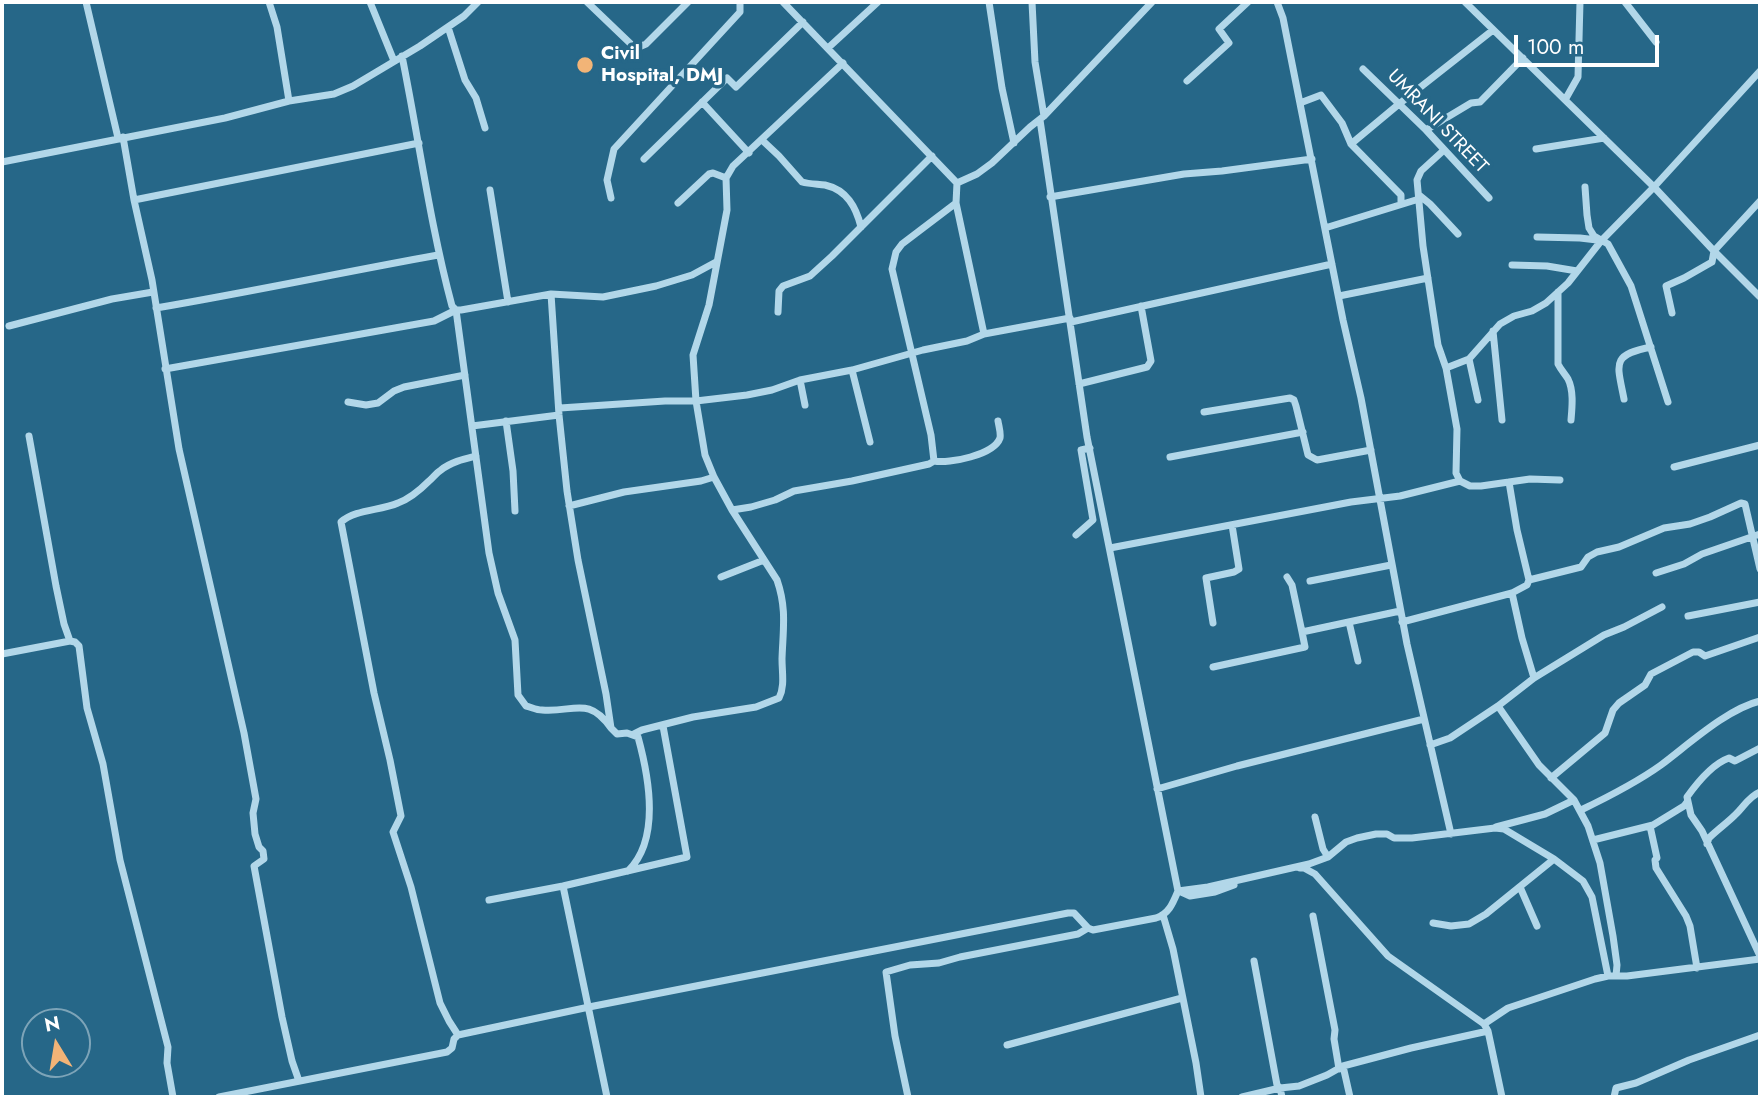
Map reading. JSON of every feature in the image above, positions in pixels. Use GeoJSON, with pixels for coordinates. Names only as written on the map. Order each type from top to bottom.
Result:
{"type":"FeatureCollection","features":[{"type":"Feature","properties":{"kind":"street"},"geometry":{"type":"LineString","coordinates":[[86,2],[134,200],[156,308],[179,449],[246,747],[256,799],[253,813],[255,834],[264,859],[254,866],[282,1017],[299,1081]]}},
{"type":"Feature","properties":{"kind":"street"},"geometry":{"type":"LineString","coordinates":[[269,2],[289,101]]}},
{"type":"Feature","properties":{"kind":"street"},"geometry":{"type":"LineString","coordinates":[[370,2],[394,61]]}},
{"type":"Feature","properties":{"kind":"street"},"geometry":{"type":"LineString","coordinates":[[2,162],[225,118],[289,101],[334,94],[353,86],[448,27],[478,2]]}},
{"type":"Feature","properties":{"kind":"street"},"geometry":{"type":"LineString","coordinates":[[587,2],[634,47],[639,47],[646,44],[688,2]]}},
{"type":"Feature","properties":{"kind":"street"},"geometry":{"type":"LineString","coordinates":[[611,198],[607,180],[614,149],[740,12],[740,2]]}},
{"type":"Feature","properties":{"kind":"street"},"geometry":{"type":"LineString","coordinates":[[783,2],[957,183],[956,203],[984,334]]}},
{"type":"Feature","properties":{"kind":"street"},"geometry":{"type":"LineString","coordinates":[[828,48],[878,2]]}},
{"type":"Feature","properties":{"kind":"street"},"geometry":{"type":"LineString","coordinates":[[989,2],[1002,88],[1014,143]]}},
{"type":"Feature","properties":{"kind":"street"},"geometry":{"type":"LineString","coordinates":[[456,1037],[589,1007],[1068,913],[1077,915],[1093,930],[1163,915],[1171,905],[1178,891],[1090,448],[1050,197],[1035,62],[1032,2]]}},
{"type":"Feature","properties":{"kind":"street"},"geometry":{"type":"LineString","coordinates":[[957,183],[992,163],[1042,118],[1152,2]]}},
{"type":"Feature","properties":{"kind":"street"},"geometry":{"type":"LineString","coordinates":[[1186,81],[1229,43],[1219,29],[1248,2]]}},
{"type":"Feature","properties":{"kind":"street"},"geometry":{"type":"LineString","coordinates":[[1277,2],[1283,18],[1361,398],[1402,622],[1451,834]]}},
{"type":"Feature","properties":{"kind":"street"},"geometry":{"type":"LineString","coordinates":[[1465,2],[1654,187],[1760,297]]}},
{"type":"Feature","properties":{"kind":"street"},"geometry":{"type":"LineString","coordinates":[[1565,100],[1578,78],[1580,2]]}},
{"type":"Feature","properties":{"kind":"street"},"geometry":{"type":"LineString","coordinates":[[1625,2],[1656,42]]}},
{"type":"Feature","properties":{"kind":"street"},"geometry":{"type":"LineString","coordinates":[[644,159],[727,78],[736,86],[803,22]]}},
{"type":"Feature","properties":{"kind":"street"},"geometry":{"type":"LineString","coordinates":[[448,27],[465,80],[476,99],[485,128]]}},
{"type":"Feature","properties":{"kind":"street"},"geometry":{"type":"LineString","coordinates":[[1351,144],[1493,30]]}},
{"type":"Feature","properties":{"kind":"street"},"geometry":{"type":"LineString","coordinates":[[402,56],[438,255],[452,306],[456,310],[489,553],[498,593],[515,640],[518,695],[526,706],[541,710],[579,707],[593,710],[603,717],[617,734],[634,734],[693,717],[756,707],[779,698],[783,690],[785,617],[781,592],[777,580],[732,510],[705,455],[696,401],[693,355],[709,304],[727,210],[726,178],[733,166],[843,64]]}},
{"type":"Feature","properties":{"kind":"street"},"geometry":{"type":"LineString","coordinates":[[1426,130],[1472,103],[1480,102],[1523,58]]}},
{"type":"Feature","properties":{"kind":"street","name":"UMRANI STREET"},"geometry":{"type":"LineString","coordinates":[[1363,69],[1426,130],[1489,198]]}},
{"type":"Feature","properties":{"kind":"street"},"geometry":{"type":"LineString","coordinates":[[1446,368],[1469,359],[1500,324],[1514,316],[1532,311],[1558,292],[1601,241],[1760,71]]}},
{"type":"Feature","properties":{"kind":"street"},"geometry":{"type":"LineString","coordinates":[[1300,103],[1321,95],[1342,123],[1351,144],[1401,195],[1401,204]]}},
{"type":"Feature","properties":{"kind":"street"},"geometry":{"type":"LineString","coordinates":[[702,102],[749,153]]}},
{"type":"Feature","properties":{"kind":"street"},"geometry":{"type":"LineString","coordinates":[[1536,149],[1604,138]]}},
{"type":"Feature","properties":{"kind":"street"},"geometry":{"type":"LineString","coordinates":[[762,140],[802,182],[828,186],[849,198],[858,212],[861,228]]}},
{"type":"Feature","properties":{"kind":"street"},"geometry":{"type":"LineString","coordinates":[[134,200],[419,143]]}},
{"type":"Feature","properties":{"kind":"street"},"geometry":{"type":"LineString","coordinates":[[1444,150],[1422,171],[1417,180],[1438,345],[1446,368],[1457,429],[1456,473],[1460,481],[1469,486],[1530,479],[1560,480]]}},
{"type":"Feature","properties":{"kind":"street"},"geometry":{"type":"LineString","coordinates":[[778,312],[779,291],[783,286],[810,276],[933,156]]}},
{"type":"Feature","properties":{"kind":"street"},"geometry":{"type":"LineString","coordinates":[[1050,197],[1184,174],[1312,159]]}},
{"type":"Feature","properties":{"kind":"street"},"geometry":{"type":"LineString","coordinates":[[678,203],[709,174],[726,178]]}},
{"type":"Feature","properties":{"kind":"street"},"geometry":{"type":"LineString","coordinates":[[1585,187],[1589,229],[1594,236],[1608,244],[1631,286],[1668,402]]}},
{"type":"Feature","properties":{"kind":"street"},"geometry":{"type":"LineString","coordinates":[[490,190],[508,302]]}},
{"type":"Feature","properties":{"kind":"street"},"geometry":{"type":"LineString","coordinates":[[1325,228],[1419,197]]}},
{"type":"Feature","properties":{"kind":"street"},"geometry":{"type":"LineString","coordinates":[[1419,197],[1430,204],[1458,234]]}},
{"type":"Feature","properties":{"kind":"street"},"geometry":{"type":"LineString","coordinates":[[1672,313],[1666,286],[1712,262],[1714,251],[1760,201]]}},
{"type":"Feature","properties":{"kind":"street"},"geometry":{"type":"LineString","coordinates":[[934,461],[931,435],[892,270],[895,252],[956,203]]}},
{"type":"Feature","properties":{"kind":"street"},"geometry":{"type":"LineString","coordinates":[[1537,237],[1580,237],[1601,241]]}},
{"type":"Feature","properties":{"kind":"street"},"geometry":{"type":"LineString","coordinates":[[156,308],[438,255]]}},
{"type":"Feature","properties":{"kind":"street"},"geometry":{"type":"LineString","coordinates":[[165,369],[433,321],[456,310],[551,294],[603,297],[692,275],[716,262]]}},
{"type":"Feature","properties":{"kind":"street"},"geometry":{"type":"LineString","coordinates":[[472,426],[559,411],[747,395],[967,341],[984,334],[1141,306],[1332,264]]}},
{"type":"Feature","properties":{"kind":"street"},"geometry":{"type":"LineString","coordinates":[[1512,265],[1546,266],[1577,271]]}},
{"type":"Feature","properties":{"kind":"street"},"geometry":{"type":"LineString","coordinates":[[1339,296],[1428,278]]}},
{"type":"Feature","properties":{"kind":"street"},"geometry":{"type":"LineString","coordinates":[[9,326],[112,299],[153,292]]}},
{"type":"Feature","properties":{"kind":"street"},"geometry":{"type":"LineString","coordinates":[[1558,292],[1558,365],[1570,386],[1571,421]]}},
{"type":"Feature","properties":{"kind":"street"},"geometry":{"type":"LineString","coordinates":[[551,294],[569,506],[611,729]]}},
{"type":"Feature","properties":{"kind":"street"},"geometry":{"type":"LineString","coordinates":[[1079,384],[1147,367],[1151,361],[1141,306]]}},
{"type":"Feature","properties":{"kind":"street"},"geometry":{"type":"LineString","coordinates":[[1493,331],[1502,420]]}},
{"type":"Feature","properties":{"kind":"street"},"geometry":{"type":"LineString","coordinates":[[1624,399],[1620,378],[1621,360],[1626,353],[1651,347]]}},
{"type":"Feature","properties":{"kind":"street"},"geometry":{"type":"LineString","coordinates":[[1469,359],[1478,400]]}},
{"type":"Feature","properties":{"kind":"street"},"geometry":{"type":"LineString","coordinates":[[852,370],[870,442]]}},
{"type":"Feature","properties":{"kind":"street"},"geometry":{"type":"LineString","coordinates":[[348,402],[366,405],[378,403],[404,387],[465,375]]}},
{"type":"Feature","properties":{"kind":"street"},"geometry":{"type":"LineString","coordinates":[[800,380],[804,405]]}},
{"type":"Feature","properties":{"kind":"street"},"geometry":{"type":"LineString","coordinates":[[1204,412],[1290,398],[1296,406],[1308,455],[1317,460],[1371,450]]}},
{"type":"Feature","properties":{"kind":"street"},"geometry":{"type":"LineString","coordinates":[[506,421],[515,510]]}},
{"type":"Feature","properties":{"kind":"street"},"geometry":{"type":"LineString","coordinates":[[732,510],[775,500],[794,491],[934,461],[941,463],[981,454],[998,442],[1001,435],[998,421]]}},
{"type":"Feature","properties":{"kind":"street"},"geometry":{"type":"LineString","coordinates":[[1170,457],[1303,432]]}},
{"type":"Feature","properties":{"kind":"street"},"geometry":{"type":"LineString","coordinates":[[29,436],[55,586],[70,640]]}},
{"type":"Feature","properties":{"kind":"street"},"geometry":{"type":"LineString","coordinates":[[1674,467],[1760,445]]}},
{"type":"Feature","properties":{"kind":"street"},"geometry":{"type":"LineString","coordinates":[[1076,535],[1093,520],[1081,450],[1090,448]]}},
{"type":"Feature","properties":{"kind":"street"},"geometry":{"type":"LineString","coordinates":[[219,1097],[447,1052],[452,1048],[456,1037],[440,1003],[411,887],[393,832],[401,816],[341,522],[345,518],[397,504],[413,495],[441,469],[460,459],[476,456]]}},
{"type":"Feature","properties":{"kind":"street"},"geometry":{"type":"LineString","coordinates":[[569,506],[624,492],[714,477]]}},
{"type":"Feature","properties":{"kind":"street"},"geometry":{"type":"LineString","coordinates":[[1110,548],[1379,497],[1400,496],[1460,481]]}},
{"type":"Feature","properties":{"kind":"street"},"geometry":{"type":"LineString","coordinates":[[1402,622],[1512,593],[1527,585],[1529,580],[1509,482]]}},
{"type":"Feature","properties":{"kind":"street"},"geometry":{"type":"LineString","coordinates":[[1529,580],[1581,566],[1588,556],[1597,552],[1619,547],[1664,528],[1690,524],[1741,503],[1745,504],[1760,569]]}},
{"type":"Feature","properties":{"kind":"street"},"geometry":{"type":"LineString","coordinates":[[1213,623],[1206,579],[1238,569],[1232,526]]}},
{"type":"Feature","properties":{"kind":"street"},"geometry":{"type":"LineString","coordinates":[[1656,573],[1760,534]]}},
{"type":"Feature","properties":{"kind":"street"},"geometry":{"type":"LineString","coordinates":[[721,578],[764,560]]}},
{"type":"Feature","properties":{"kind":"street"},"geometry":{"type":"LineString","coordinates":[[1310,581],[1391,565]]}},
{"type":"Feature","properties":{"kind":"street"},"geometry":{"type":"LineString","coordinates":[[1213,667],[1305,647],[1292,585],[1287,577]]}},
{"type":"Feature","properties":{"kind":"street"},"geometry":{"type":"LineString","coordinates":[[1512,593],[1534,678]]}},
{"type":"Feature","properties":{"kind":"street"},"geometry":{"type":"LineString","coordinates":[[1688,616],[1760,602]]}},
{"type":"Feature","properties":{"kind":"street"},"geometry":{"type":"LineString","coordinates":[[1430,744],[1450,738],[1534,678],[1604,635],[1662,607]]}},
{"type":"Feature","properties":{"kind":"street"},"geometry":{"type":"LineString","coordinates":[[1302,632],[1400,611]]}},
{"type":"Feature","properties":{"kind":"street"},"geometry":{"type":"LineString","coordinates":[[1349,622],[1358,661]]}},
{"type":"Feature","properties":{"kind":"street"},"geometry":{"type":"LineString","coordinates":[[1551,778],[1605,733],[1613,710],[1645,685],[1651,674],[1693,652],[1705,656],[1760,637]]}},
{"type":"Feature","properties":{"kind":"street"},"geometry":{"type":"LineString","coordinates":[[2,654],[70,640],[79,646],[87,708],[103,764],[120,860],[168,1047],[167,1063],[173,1097]]}},
{"type":"Feature","properties":{"kind":"street"},"geometry":{"type":"LineString","coordinates":[[1581,810],[1658,767],[1728,716],[1748,704],[1760,701]]}},
{"type":"Feature","properties":{"kind":"street"},"geometry":{"type":"LineString","coordinates":[[1498,706],[1539,765],[1581,810],[1600,863],[1614,936],[1617,965],[1612,976]]}},
{"type":"Feature","properties":{"kind":"street"},"geometry":{"type":"LineString","coordinates":[[1157,789],[1237,765],[1424,719]]}},
{"type":"Feature","properties":{"kind":"street"},"geometry":{"type":"LineString","coordinates":[[489,900],[687,857],[663,726]]}},
{"type":"Feature","properties":{"kind":"street"},"geometry":{"type":"LineString","coordinates":[[628,871],[637,863],[643,849],[649,819],[650,792],[638,737],[634,734]]}},
{"type":"Feature","properties":{"kind":"street"},"geometry":{"type":"LineString","coordinates":[[1242,1097],[1299,1086],[1341,1067],[1486,1027],[1508,1008],[1612,976],[1697,968],[1760,957],[1691,815],[1687,797],[1721,761],[1728,758],[1735,761],[1760,748]]}},
{"type":"Feature","properties":{"kind":"street"},"geometry":{"type":"LineString","coordinates":[[1707,844],[1709,838],[1735,816],[1745,802],[1760,792]]}},
{"type":"Feature","properties":{"kind":"street"},"geometry":{"type":"LineString","coordinates":[[1178,891],[1309,864],[1328,857],[1346,842],[1357,838],[1376,834],[1412,838],[1495,828],[1545,814],[1574,800]]}},
{"type":"Feature","properties":{"kind":"street"},"geometry":{"type":"LineString","coordinates":[[1593,840],[1650,825],[1687,802]]}},
{"type":"Feature","properties":{"kind":"street"},"geometry":{"type":"LineString","coordinates":[[1315,817],[1323,849],[1328,857]]}},
{"type":"Feature","properties":{"kind":"street"},"geometry":{"type":"LineString","coordinates":[[1650,825],[1657,858],[1656,868],[1686,916],[1697,968]]}},
{"type":"Feature","properties":{"kind":"street"},"geometry":{"type":"LineString","coordinates":[[1495,828],[1504,829],[1554,859],[1583,881],[1592,897],[1612,976]]}},
{"type":"Feature","properties":{"kind":"street"},"geometry":{"type":"LineString","coordinates":[[1433,923],[1451,926],[1469,924],[1486,914],[1554,859]]}},
{"type":"Feature","properties":{"kind":"street"},"geometry":{"type":"LineString","coordinates":[[1178,891],[1190,896],[1215,892],[1293,869],[1304,868],[1315,874],[1388,956],[1486,1027],[1502,1097]]}},
{"type":"Feature","properties":{"kind":"street"},"geometry":{"type":"LineString","coordinates":[[563,886],[607,1097]]}},
{"type":"Feature","properties":{"kind":"street"},"geometry":{"type":"LineString","coordinates":[[1520,887],[1537,926]]}},
{"type":"Feature","properties":{"kind":"street"},"geometry":{"type":"LineString","coordinates":[[1163,915],[1173,949],[1201,1097]]}},
{"type":"Feature","properties":{"kind":"street"},"geometry":{"type":"LineString","coordinates":[[1312,916],[1335,1030],[1334,1039],[1350,1097]]}},
{"type":"Feature","properties":{"kind":"street"},"geometry":{"type":"LineString","coordinates":[[908,1097],[895,1036],[886,972],[910,965],[939,963],[1079,934],[1087,926]]}},
{"type":"Feature","properties":{"kind":"street"},"geometry":{"type":"LineString","coordinates":[[1254,961],[1277,1085],[1282,1097]]}},
{"type":"Feature","properties":{"kind":"street"},"geometry":{"type":"LineString","coordinates":[[1007,1045],[1182,998]]}},
{"type":"Feature","properties":{"kind":"street"},"geometry":{"type":"LineString","coordinates":[[1614,1097],[1616,1088],[1636,1083],[1689,1060],[1760,1035]]}},
{"type":"Feature","properties":{"kind":"place","name":"Civil Hospital, DMJ"},"geometry":{"type":"Point","coordinates":[585,65]}}]}
